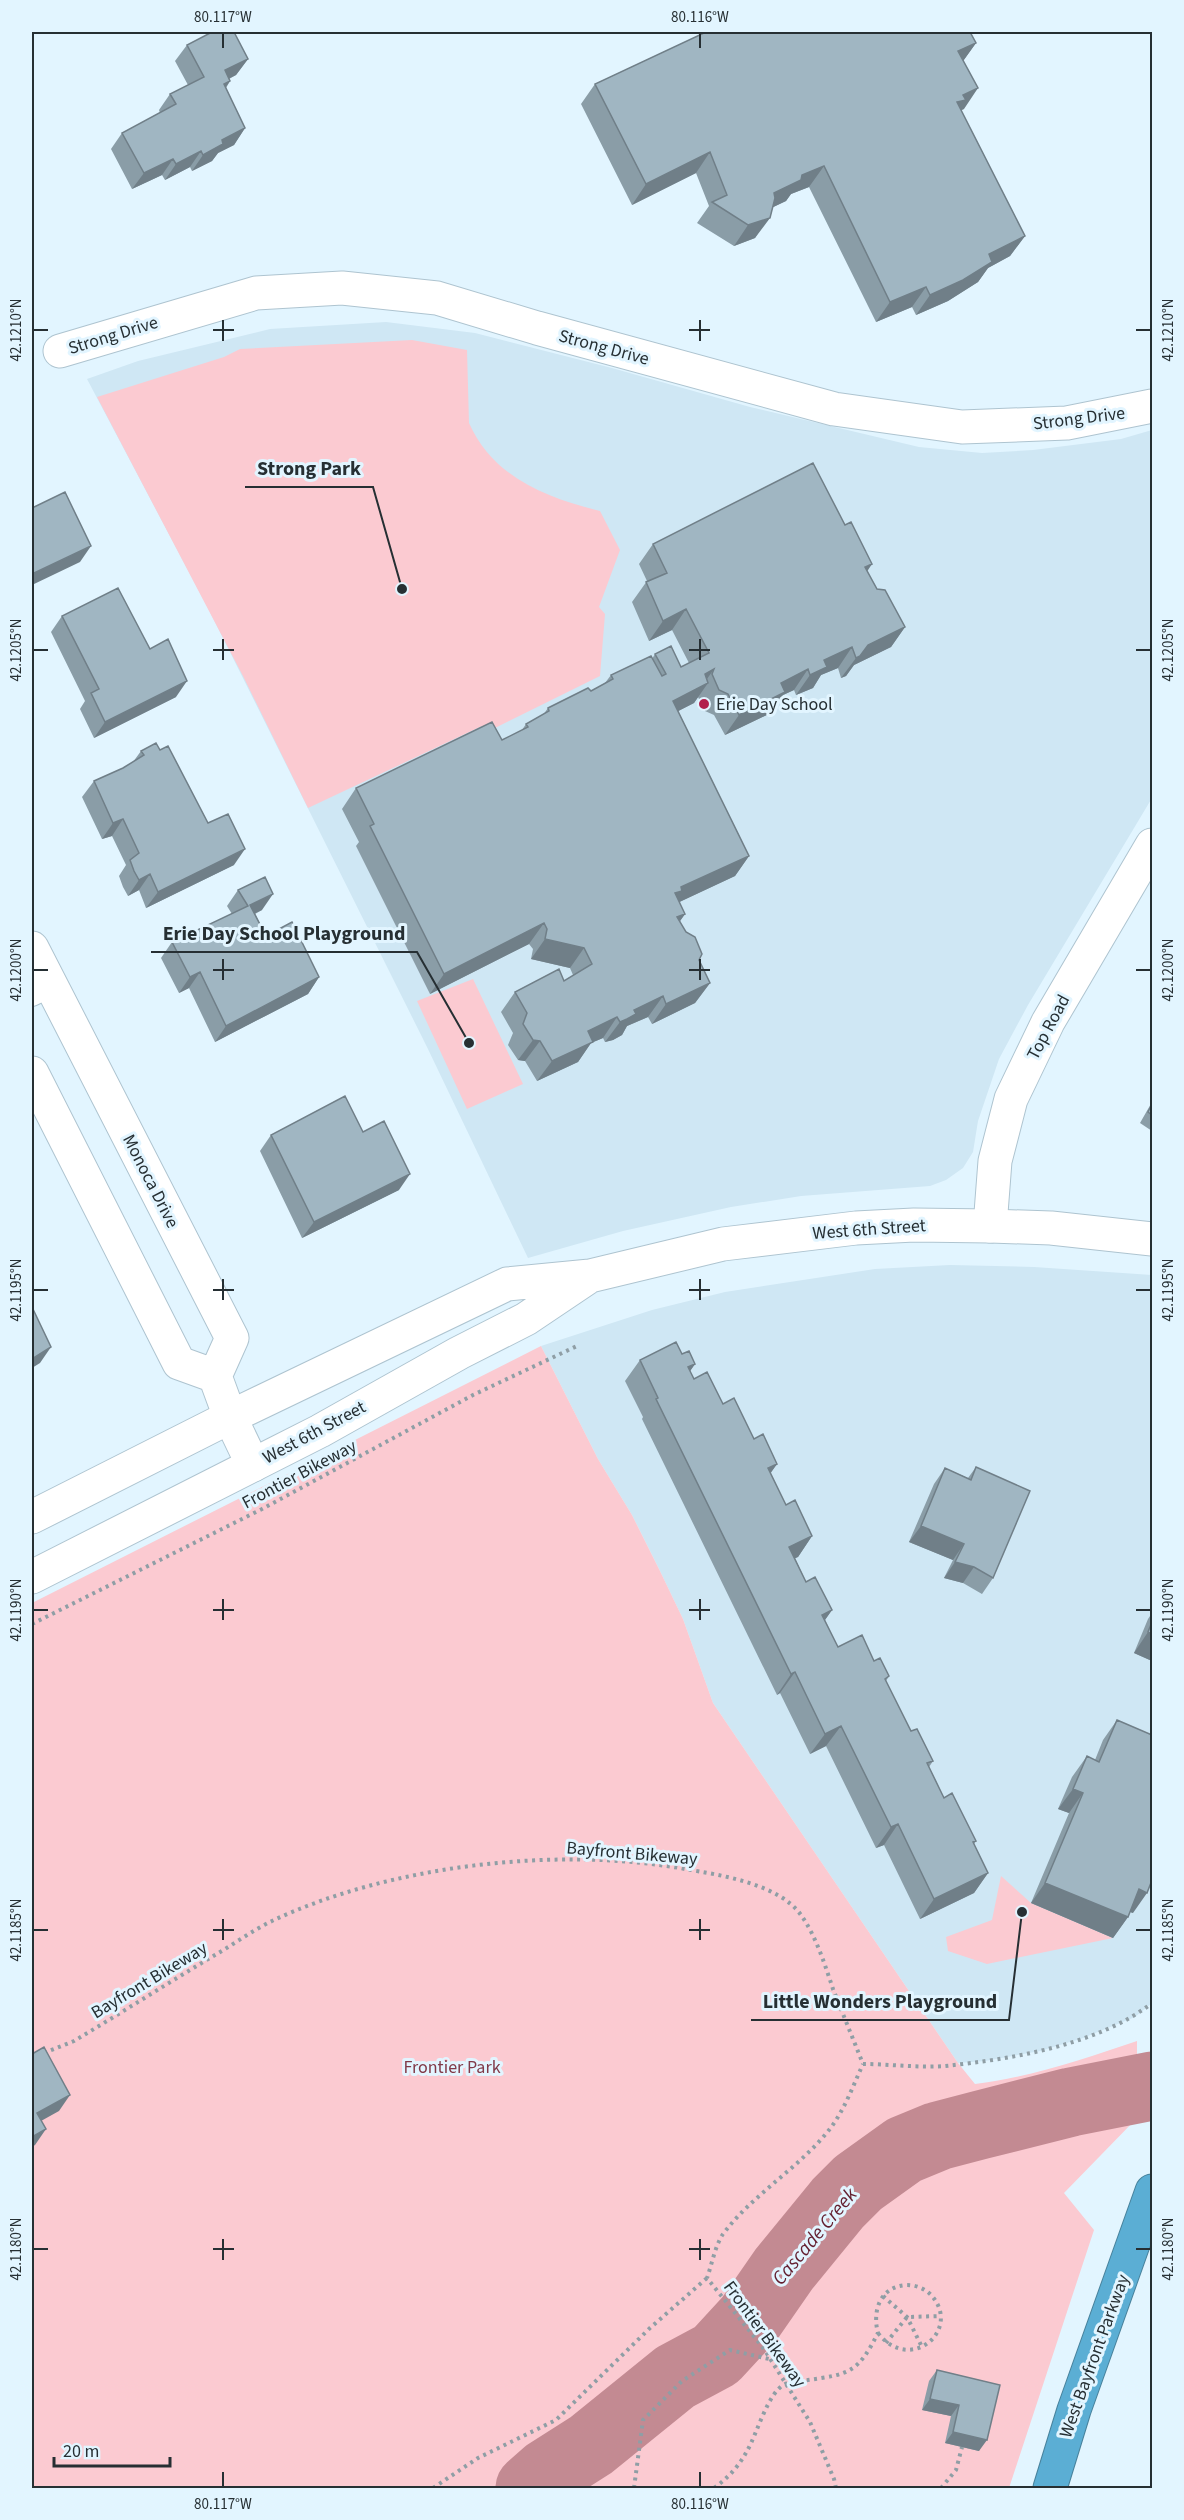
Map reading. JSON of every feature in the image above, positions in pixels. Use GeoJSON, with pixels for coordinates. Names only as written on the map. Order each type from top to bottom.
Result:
{"type":"FeatureCollection","features":[{"type":"Feature","properties":{"kind":"highway","name":"West Bayfront Parkway"},"geometry":{"type":"LineString","coordinates":[[1050,2488],[1074,2410],[1152,2191]]}},
{"type":"Feature","properties":{"kind":"street","name":"Strong Drive"},"geometry":{"type":"LineString","coordinates":[[60,351],[256,293],[342,288],[437,298],[537,328],[834,409],[962,427],[1067,423],[1152,406]]}},
{"type":"Feature","properties":{"kind":"street","name":"Top Road"},"geometry":{"type":"LineString","coordinates":[[990,1226],[995,1161],[1011,1099],[1048,1022],[1152,844]]}},
{"type":"Feature","properties":{"kind":"street","name":"Monoca Drive"},"geometry":{"type":"LineString","coordinates":[[32,948],[41,992],[232,1338],[215,1376]]}},
{"type":"Feature","properties":{"kind":"street"},"geometry":{"type":"LineString","coordinates":[[32,1073],[179,1363],[215,1376],[230,1417],[253,1465]]}},
{"type":"Feature","properties":{"kind":"street","name":"West 6th Street"},"geometry":{"type":"LineString","coordinates":[[32,1517],[230,1417],[507,1284],[590,1276],[723,1244],[805,1233],[914,1225],[1051,1228],[1152,1239]]}},
{"type":"Feature","properties":{"kind":"street","name":"West 6th Street"},"geometry":{"type":"LineString","coordinates":[[32,1577],[253,1465],[526,1319],[590,1276]]}},
{"type":"Feature","properties":{"kind":"path","name":"Frontier Bikeway"},"geometry":{"type":"LineString","coordinates":[[32,1624],[272,1504],[473,1395],[577,1346]]}},
{"type":"Feature","properties":{"kind":"path","name":"Bayfront Bikeway"},"geometry":{"type":"LineString","coordinates":[[39,2053],[46,2053],[74,2041],[271,1921],[316,1903],[413,1875],[479,1864],[537,1860],[594,1860],[667,1866],[714,1874],[776,1893],[801,1914],[822,1957],[863,2064]]}},
{"type":"Feature","properties":{"kind":"path"},"geometry":{"type":"LineString","coordinates":[[863,2064],[944,2066],[985,2061],[1040,2050],[1083,2038],[1135,2017],[1152,2003]]}},
{"type":"Feature","properties":{"kind":"path","name":"Frontier Bikeway"},"geometry":{"type":"LineString","coordinates":[[836,2488],[810,2422],[764,2349],[707,2278],[722,2236],[755,2198],[791,2168],[829,2130],[863,2064]]}},
{"type":"Feature","properties":{"kind":"path"},"geometry":{"type":"LineString","coordinates":[[433,2488],[478,2458],[556,2420],[650,2328],[707,2278]]}},
{"type":"Feature","properties":{"kind":"path"},"geometry":{"type":"LineString","coordinates":[[906,2285],[918,2287],[929,2293],[937,2303],[941,2316],[939,2329],[932,2340],[910,2351],[897,2349],[885,2343],[878,2333],[874,2320],[876,2307],[883,2296],[893,2289],[906,2285]]}},
{"type":"Feature","properties":{"kind":"path"},"geometry":{"type":"LineString","coordinates":[[883,2296],[907,2317],[922,2347]]}},
{"type":"Feature","properties":{"kind":"path"},"geometry":{"type":"LineString","coordinates":[[885,2343],[907,2317],[941,2316]]}},
{"type":"Feature","properties":{"kind":"path"},"geometry":{"type":"LineString","coordinates":[[714,2488],[737,2467],[774,2396],[784,2384],[819,2379],[854,2370],[867,2354],[878,2333]]}},
{"type":"Feature","properties":{"kind":"path"},"geometry":{"type":"LineString","coordinates":[[634,2488],[643,2420],[682,2381],[730,2350],[769,2359]]}},
{"type":"Feature","properties":{"kind":"path"},"geometry":{"type":"LineString","coordinates":[[941,2488],[956,2470],[962,2446]]}},
{"type":"Feature","properties":{"kind":"shaded area","name":"Erie Day School"},"geometry":{"type":"Polygon","coordinates":[[[386,322],[475,333],[612,368],[750,407],[919,447],[982,453],[1033,450],[1121,439],[1152,430],[1152,798],[1028,1005],[999,1059],[978,1121],[973,1152],[963,1168],[946,1180],[930,1186],[801,1196],[731,1207],[623,1231],[528,1258],[427,1047],[209,610],[87,379],[138,361],[270,329],[386,322]]]}},
{"type":"Feature","properties":{"kind":"shaded area"},"geometry":{"type":"Polygon","coordinates":[[[950,1265],[1034,1267],[1152,1275],[1152,2003],[1135,2017],[1083,2038],[1040,2051],[985,2061],[958,2063],[713,1703],[683,1619],[660,1571],[632,1515],[598,1459],[541,1346],[652,1310],[725,1292],[875,1269],[950,1265]]]}},
{"type":"Feature","properties":{"kind":"green space"},"geometry":{"type":"Polygon","coordinates":[[[412,340],[467,350],[469,423],[479,442],[492,458],[507,471],[541,492],[600,511],[620,550],[599,607],[605,614],[600,676],[495,728],[482,726],[308,808],[243,676],[97,397],[224,357],[240,349],[412,340]]]}},
{"type":"Feature","properties":{"kind":"green space"},"geometry":{"type":"Polygon","coordinates":[[[473,979],[523,1084],[467,1109],[417,1001],[473,979]]]}},
{"type":"Feature","properties":{"kind":"green space","name":"Frontier Park"},"geometry":{"type":"Polygon","coordinates":[[[541,1346],[598,1459],[632,1515],[660,1571],[683,1619],[713,1703],[958,2063],[975,2084],[1037,2072],[1137,2041],[1137,2118],[1064,2193],[1094,2230],[1009,2488],[32,2488],[32,1603],[541,1346]]]}},
{"type":"Feature","properties":{"kind":"green space"},"geometry":{"type":"Polygon","coordinates":[[[1001,1876],[1031,1903],[1113,1938],[987,1964],[948,1951],[946,1937],[992,1920],[1001,1876]]]}},
{"type":"Feature","properties":{"kind":"building"},"geometry":{"type":"Polygon","coordinates":[[[212,32],[234,32],[248,59],[225,70],[230,81],[224,84],[245,128],[222,140],[223,144],[203,155],[201,151],[176,164],[173,159],[144,173],[122,133],[176,104],[170,94],[204,77],[187,45],[212,32]]]}},
{"type":"Feature","properties":{"kind":"building"},"geometry":{"type":"Polygon","coordinates":[[[706,32],[970,32],[976,43],[958,51],[978,88],[963,95],[966,100],[957,102],[1025,236],[989,254],[992,262],[963,280],[930,295],[926,287],[890,302],[824,166],[802,175],[801,180],[774,193],[770,218],[748,225],[712,202],[727,195],[710,152],[646,184],[595,84],[706,32]]]}},
{"type":"Feature","properties":{"kind":"building"},"geometry":{"type":"Polygon","coordinates":[[[813,463],[845,525],[851,522],[872,564],[865,567],[877,589],[885,590],[905,627],[868,645],[856,658],[852,647],[824,660],[827,667],[810,675],[808,669],[781,683],[785,692],[739,715],[728,694],[719,690],[712,674],[714,669],[705,674],[708,683],[673,701],[749,856],[681,887],[682,891],[675,893],[685,914],[677,917],[686,932],[695,937],[702,954],[699,960],[710,983],[666,1004],[663,996],[634,1010],[636,1014],[627,1019],[620,1022],[617,1017],[588,1031],[593,1042],[552,1061],[540,1041],[533,1040],[523,1024],[527,1013],[515,992],[559,969],[564,981],[592,964],[584,948],[545,939],[547,929],[544,923],[444,974],[370,826],[374,824],[356,788],[492,722],[502,740],[528,727],[526,724],[549,711],[548,708],[588,688],[591,691],[613,679],[611,675],[651,656],[662,676],[666,674],[655,654],[671,646],[681,667],[709,653],[686,609],[663,621],[646,582],[667,573],[653,544],[813,463]]]}},
{"type":"Feature","properties":{"kind":"building"},"geometry":{"type":"Polygon","coordinates":[[[65,492],[91,546],[32,574],[32,508],[65,492]]]}},
{"type":"Feature","properties":{"kind":"building"},"geometry":{"type":"Polygon","coordinates":[[[118,588],[150,649],[168,639],[187,681],[105,722],[91,693],[99,689],[62,616],[118,588]]]}},
{"type":"Feature","properties":{"kind":"building"},"geometry":{"type":"Polygon","coordinates":[[[156,743],[160,750],[168,746],[208,823],[228,814],[245,849],[158,892],[150,874],[139,880],[130,860],[139,853],[123,819],[113,823],[94,781],[123,768],[144,755],[141,751],[156,743]]]}},
{"type":"Feature","properties":{"kind":"building"},"geometry":{"type":"Polygon","coordinates":[[[265,877],[273,894],[250,905],[266,936],[292,922],[319,977],[226,1026],[200,972],[190,977],[172,942],[248,906],[238,890],[265,877]]]}},
{"type":"Feature","properties":{"kind":"building"},"geometry":{"type":"Polygon","coordinates":[[[345,1096],[363,1132],[384,1121],[410,1174],[314,1222],[271,1135],[345,1096]]]}},
{"type":"Feature","properties":{"kind":"building"},"geometry":{"type":"Polygon","coordinates":[[[32,1307],[51,1347],[32,1359],[32,1307]]]}},
{"type":"Feature","properties":{"kind":"building"},"geometry":{"type":"Polygon","coordinates":[[[676,1342],[682,1354],[689,1351],[695,1364],[688,1367],[694,1379],[707,1372],[723,1404],[734,1398],[754,1439],[763,1434],[777,1464],[768,1468],[786,1505],[795,1500],[812,1536],[789,1547],[806,1582],[815,1577],[832,1610],[822,1615],[838,1647],[862,1635],[874,1661],[880,1658],[889,1676],[885,1679],[911,1731],[917,1729],[933,1761],[927,1763],[944,1798],[952,1793],[976,1841],[973,1842],[988,1873],[934,1899],[898,1824],[891,1827],[841,1726],[825,1734],[795,1672],[791,1674],[656,1399],[658,1398],[640,1360],[676,1342]]]}},
{"type":"Feature","properties":{"kind":"building"},"geometry":{"type":"Polygon","coordinates":[[[976,1467],[1030,1491],[993,1578],[974,1567],[955,1562],[964,1544],[921,1526],[945,1468],[971,1480],[976,1467]]]}},
{"type":"Feature","properties":{"kind":"building"},"geometry":{"type":"Polygon","coordinates":[[[1152,1622],[1152,1634],[1148,1632],[1152,1622]]]}},
{"type":"Feature","properties":{"kind":"building"},"geometry":{"type":"Polygon","coordinates":[[[1117,1720],[1152,1735],[1152,1880],[1147,1893],[1139,1889],[1128,1917],[1045,1883],[1083,1793],[1073,1789],[1087,1756],[1099,1762],[1117,1720]]]}},
{"type":"Feature","properties":{"kind":"building"},"geometry":{"type":"Polygon","coordinates":[[[44,2047],[70,2095],[37,2113],[46,2129],[32,2137],[32,2054],[44,2047]]]}},
{"type":"Feature","properties":{"kind":"building"},"geometry":{"type":"Polygon","coordinates":[[[937,2370],[1000,2385],[987,2440],[953,2432],[959,2405],[930,2399],[937,2370]]]}},
{"type":"Feature","properties":{"kind":"waterway","name":"Cascade Creek"},"geometry":{"type":"LineString","coordinates":[[530,2488],[547,2473],[591,2445],[675,2377],[716,2355],[750,2318],[784,2269],[838,2203],[858,2183],[904,2150],[938,2136],[980,2125],[1071,2102],[1152,2086]]}},
{"type":"Feature","properties":{"kind":"place","name":"Strong Park"},"geometry":{"type":"Point","coordinates":[402,589]}},
{"type":"Feature","properties":{"kind":"place","name":"Erie Day School"},"geometry":{"type":"Point","coordinates":[704,704]}},
{"type":"Feature","properties":{"kind":"place","name":"Erie Day School Playground"},"geometry":{"type":"Point","coordinates":[469,1043]}},
{"type":"Feature","properties":{"kind":"place","name":"Little Wonders Playground"},"geometry":{"type":"Point","coordinates":[1022,1912]}}]}
